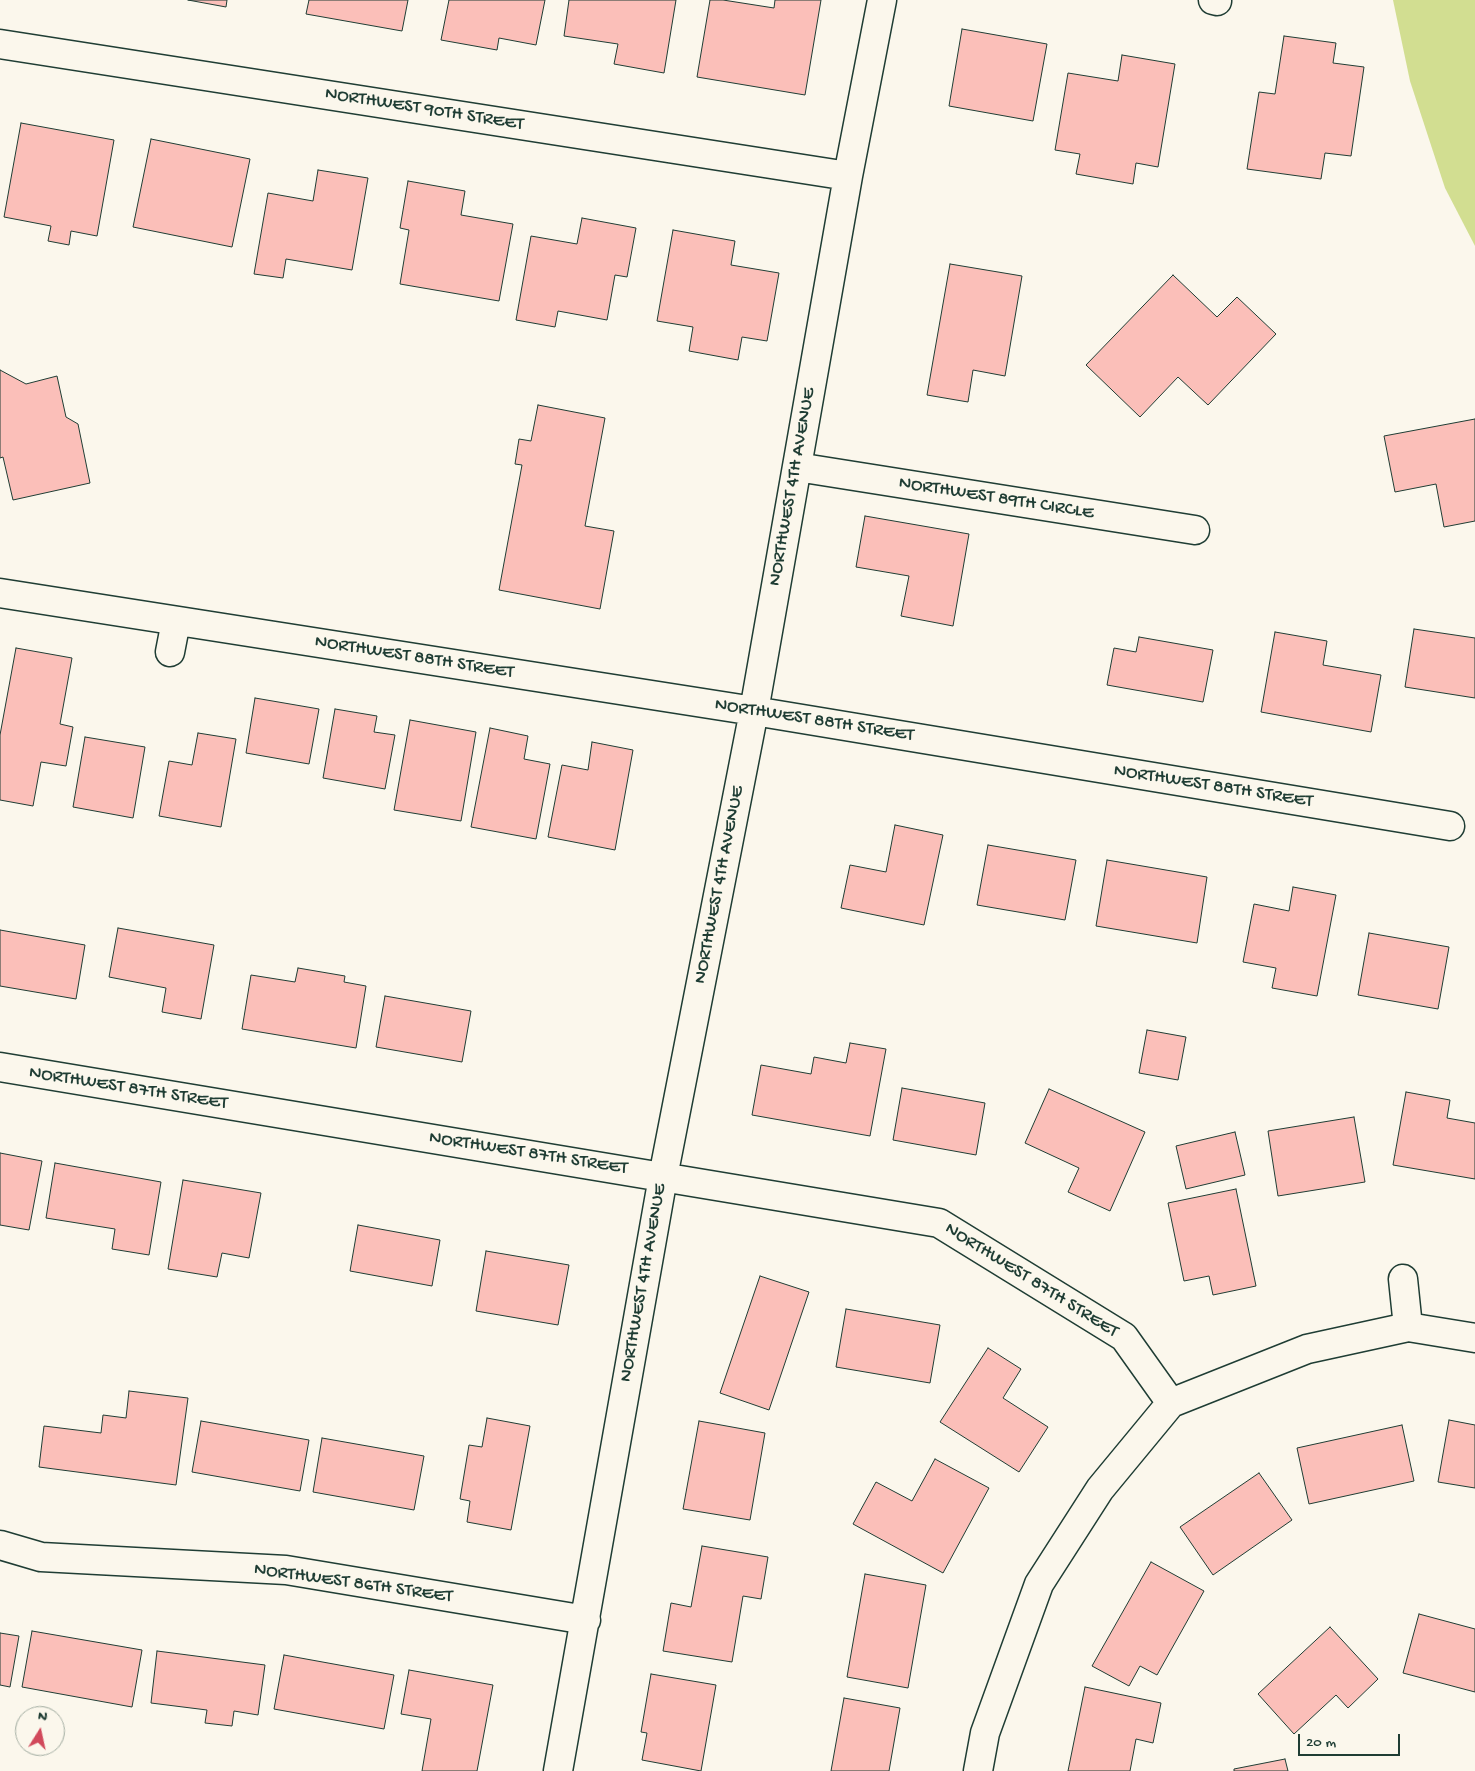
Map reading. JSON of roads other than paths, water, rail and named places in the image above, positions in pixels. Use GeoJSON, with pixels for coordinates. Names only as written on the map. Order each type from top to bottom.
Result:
{"type":"FeatureCollection","features":[{"type":"Feature","properties":{"kind":"street","name":"NORTHWEST 4TH AVENUE"},"geometry":{"type":"LineString","coordinates":[[558,1771],[663,1177],[754,711],[848,176],[882,0]]}},
{"type":"Feature","properties":{"kind":"street","name":"NORTHWEST 90TH STREET"},"geometry":{"type":"LineString","coordinates":[[0,44],[848,176]]}},
{"type":"Feature","properties":{"kind":"street","name":"NORTHWEST 89TH CIRCLE"},"geometry":{"type":"LineString","coordinates":[[797,467],[1195,530]]}},
{"type":"Feature","properties":{"kind":"street","name":"NORTHWEST 88TH STREET"},"geometry":{"type":"LineString","coordinates":[[0,593],[754,711],[1450,826]]}},
{"type":"Feature","properties":{"kind":"street"},"geometry":{"type":"LineString","coordinates":[[170,652],[176,621]]}},
{"type":"Feature","properties":{"kind":"street","name":"NORTHWEST 87TH STREET"},"geometry":{"type":"LineString","coordinates":[[0,1067],[939,1223],[1124,1337],[1171,1403]]}},
{"type":"Feature","properties":{"kind":"street"},"geometry":{"type":"LineString","coordinates":[[1403,1279],[1408,1327]]}},
{"type":"Feature","properties":{"kind":"street"},"geometry":{"type":"LineString","coordinates":[[978,1771],[985,1733],[1039,1584],[1100,1489],[1171,1403],[1307,1349],[1408,1327],[1475,1338]]}},
{"type":"Feature","properties":{"kind":"street","name":"NORTHWEST 86TH STREET"},"geometry":{"type":"LineString","coordinates":[[0,1545],[40,1557],[286,1570],[586,1620]]}}]}
